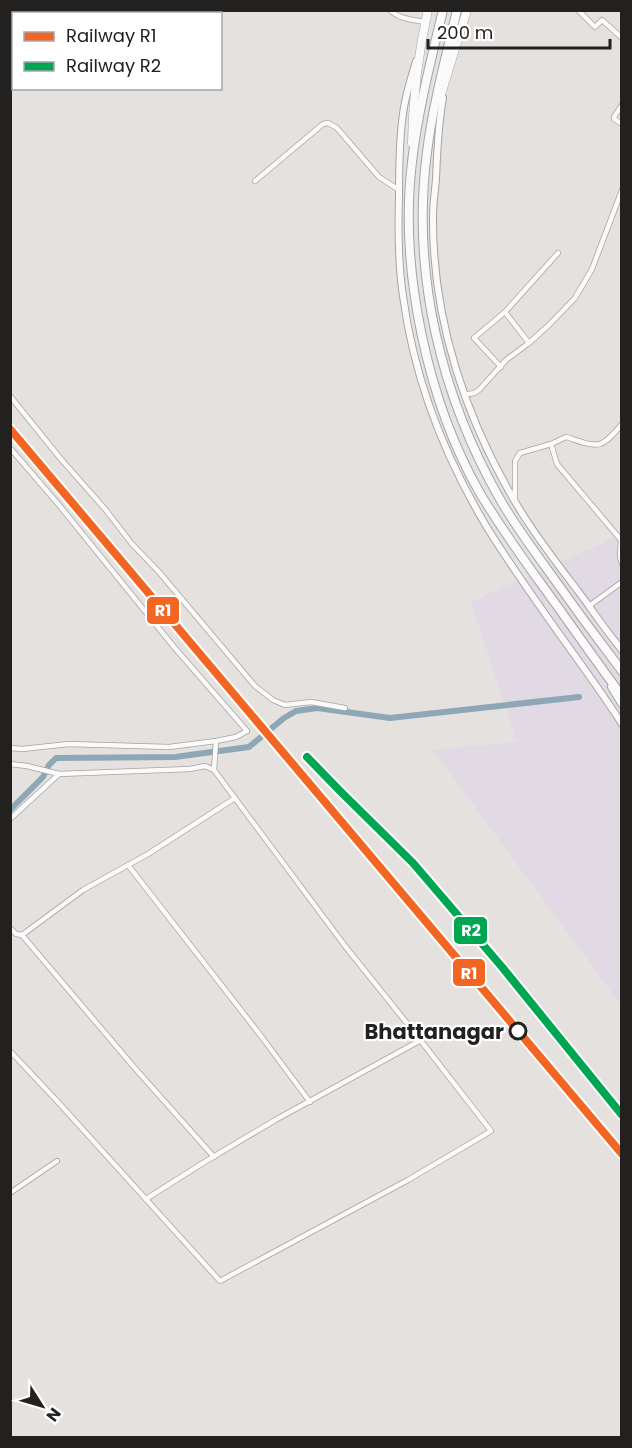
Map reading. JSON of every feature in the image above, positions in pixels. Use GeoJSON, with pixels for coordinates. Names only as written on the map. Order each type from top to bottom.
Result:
{"type":"FeatureCollection","features":[{"type":"Feature","properties":{"kind":"highway"},"geometry":{"type":"LineString","coordinates":[[443,10],[420,108],[411,162],[409,231],[414,288],[429,366],[456,443],[481,494],[514,545],[621,696]]}},
{"type":"Feature","properties":{"kind":"highway"},"geometry":{"type":"LineString","coordinates":[[458,10],[431,125],[424,193],[428,294],[442,361],[465,430],[492,486],[525,538],[621,671]]}},
{"type":"Feature","properties":{"kind":"main road"},"geometry":{"type":"LineString","coordinates":[[411,162],[413,104],[428,10]]}},
{"type":"Feature","properties":{"kind":"main road"},"geometry":{"type":"LineString","coordinates":[[431,125],[467,10]]}},
{"type":"Feature","properties":{"kind":"street"},"geometry":{"type":"LineString","coordinates":[[390,10],[403,18],[425,22]]}},
{"type":"Feature","properties":{"kind":"street"},"geometry":{"type":"LineString","coordinates":[[578,10],[595,27],[602,20],[621,38]]}},
{"type":"Feature","properties":{"kind":"street"},"geometry":{"type":"LineString","coordinates":[[422,41],[406,94],[399,190],[403,295],[420,376],[432,413],[468,494],[489,530],[621,724]]}},
{"type":"Feature","properties":{"kind":"street"},"geometry":{"type":"LineString","coordinates":[[449,71],[437,134],[434,242],[444,322],[464,395],[486,448],[515,501],[542,543],[621,650]]}},
{"type":"Feature","properties":{"kind":"street"},"geometry":{"type":"LineString","coordinates":[[621,105],[614,119],[621,124]]}},
{"type":"Feature","properties":{"kind":"street"},"geometry":{"type":"LineString","coordinates":[[255,181],[323,124],[328,123],[337,128],[380,177],[399,190]]}},
{"type":"Feature","properties":{"kind":"street"},"geometry":{"type":"LineString","coordinates":[[464,395],[479,390],[506,360],[529,343],[575,298],[592,269],[621,190]]}},
{"type":"Feature","properties":{"kind":"street"},"geometry":{"type":"LineString","coordinates":[[501,367],[474,338],[506,312],[558,253]]}},
{"type":"Feature","properties":{"kind":"street"},"geometry":{"type":"LineString","coordinates":[[506,312],[529,343]]}},
{"type":"Feature","properties":{"kind":"street"},"geometry":{"type":"LineString","coordinates":[[10,396],[132,544],[159,572],[255,686],[273,700],[285,705],[311,702],[345,708]]}},
{"type":"Feature","properties":{"kind":"street"},"geometry":{"type":"LineString","coordinates":[[515,501],[515,461],[520,453],[566,437],[594,446],[604,444],[621,424]]}},
{"type":"Feature","properties":{"kind":"street"},"geometry":{"type":"LineString","coordinates":[[551,444],[557,464],[621,540],[621,564]]}},
{"type":"Feature","properties":{"kind":"street"},"geometry":{"type":"LineString","coordinates":[[10,448],[247,731],[236,737],[169,747],[69,744],[10,748]]}},
{"type":"Feature","properties":{"kind":"street"},"geometry":{"type":"LineString","coordinates":[[589,606],[621,582]]}},
{"type":"Feature","properties":{"kind":"street"},"geometry":{"type":"LineString","coordinates":[[597,639],[621,666]]}},
{"type":"Feature","properties":{"kind":"street"},"geometry":{"type":"LineString","coordinates":[[601,668],[621,705]]}},
{"type":"Feature","properties":{"kind":"street"},"geometry":{"type":"LineString","coordinates":[[214,770],[216,741]]}},
{"type":"Feature","properties":{"kind":"street"},"geometry":{"type":"LineString","coordinates":[[10,764],[40,768],[59,774],[190,769],[205,766],[214,770],[345,946],[491,1131],[408,1180],[219,1281],[10,1051]]}},
{"type":"Feature","properties":{"kind":"street"},"geometry":{"type":"LineString","coordinates":[[10,819],[59,774]]}},
{"type":"Feature","properties":{"kind":"street"},"geometry":{"type":"LineString","coordinates":[[22,935],[83,890],[148,854],[235,798]]}},
{"type":"Feature","properties":{"kind":"street"},"geometry":{"type":"LineString","coordinates":[[128,865],[310,1102]]}},
{"type":"Feature","properties":{"kind":"street"},"geometry":{"type":"LineString","coordinates":[[10,928],[16,934],[22,935],[133,1066],[214,1156]]}},
{"type":"Feature","properties":{"kind":"street"},"geometry":{"type":"LineString","coordinates":[[146,1199],[214,1156],[421,1040]]}},
{"type":"Feature","properties":{"kind":"street"},"geometry":{"type":"LineString","coordinates":[[10,1193],[57,1161]]}},
{"type":"Feature","properties":{"kind":"shaded area"},"geometry":{"type":"Polygon","coordinates":[[[621,535],[621,1005],[433,750],[517,742],[471,602],[621,535]]]}},
{"type":"Feature","properties":{"kind":"waterway"},"geometry":{"type":"LineString","coordinates":[[10,810],[43,777],[49,765],[56,758],[175,757],[249,747],[296,711],[317,708],[390,718],[579,697]]}},
{"type":"Feature","properties":{"kind":"rail line","name":"R1"},"geometry":{"type":"LineString","coordinates":[[10,429],[622,1154]]}},
{"type":"Feature","properties":{"kind":"rail line","name":"R2"},"geometry":{"type":"LineString","coordinates":[[307,757],[413,863],[502,967],[622,1115]]}},
{"type":"Feature","properties":{"kind":"place","name":"Bhattanagar"},"geometry":{"type":"Point","coordinates":[518,1031]}}]}
